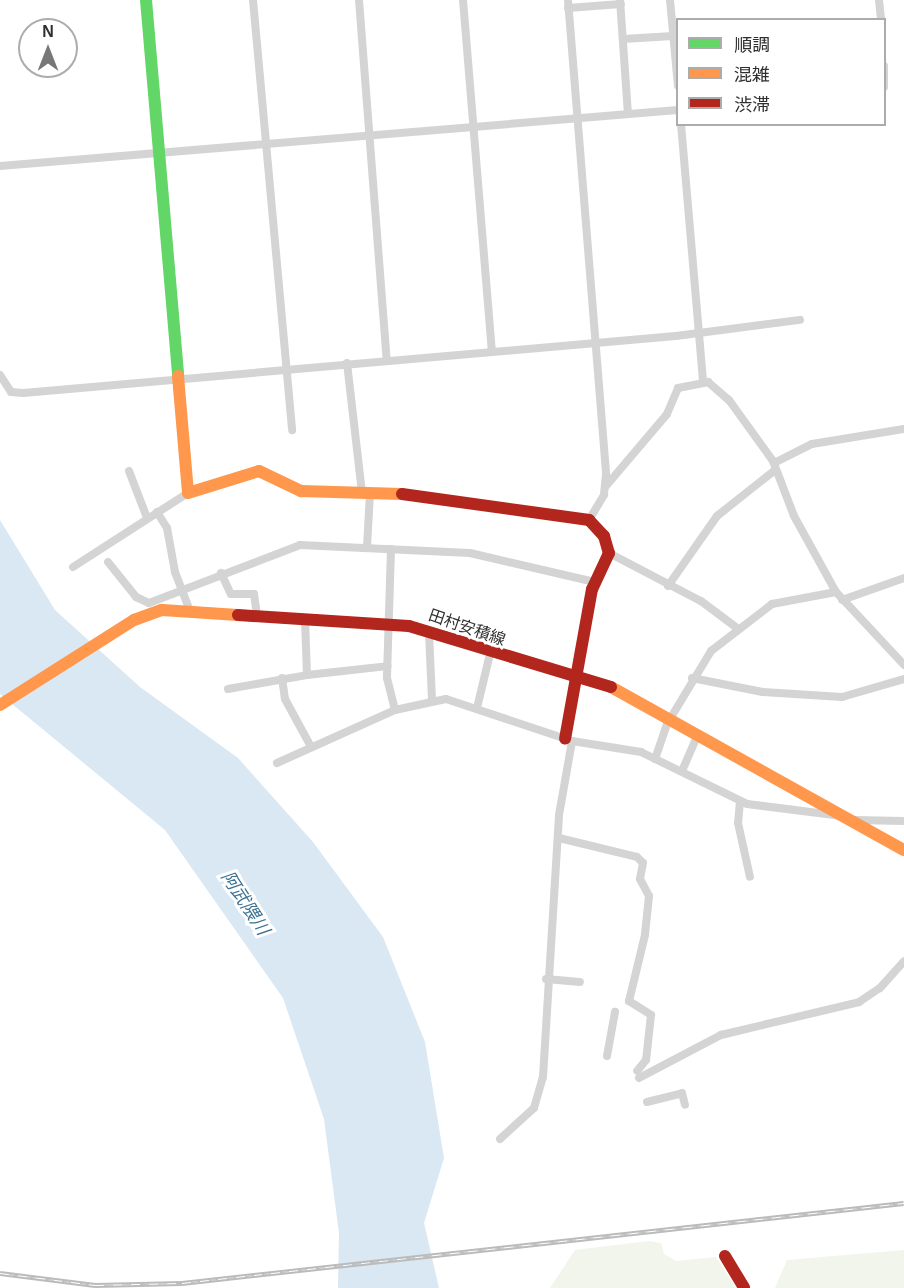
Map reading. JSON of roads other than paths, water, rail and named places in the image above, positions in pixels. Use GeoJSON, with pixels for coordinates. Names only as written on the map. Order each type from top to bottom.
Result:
{"type":"FeatureCollection","features":[{"type":"Feature","properties":{"kind":"street"},"geometry":{"type":"LineString","coordinates":[[146,0],[188,493]]}},
{"type":"Feature","properties":{"kind":"street"},"geometry":{"type":"LineString","coordinates":[[253,0],[284,369],[292,430]]}},
{"type":"Feature","properties":{"kind":"street"},"geometry":{"type":"LineString","coordinates":[[359,0],[387,361]]}},
{"type":"Feature","properties":{"kind":"street"},"geometry":{"type":"LineString","coordinates":[[463,0],[492,351]]}},
{"type":"Feature","properties":{"kind":"street"},"geometry":{"type":"LineString","coordinates":[[670,0],[676,61]]}},
{"type":"Feature","properties":{"kind":"street"},"geometry":{"type":"LineString","coordinates":[[879,0],[880,18]]}},
{"type":"Feature","properties":{"kind":"street"},"geometry":{"type":"LineString","coordinates":[[606,486],[568,4],[620,2],[628,113]]}},
{"type":"Feature","properties":{"kind":"street"},"geometry":{"type":"LineString","coordinates":[[623,39],[674,36]]}},
{"type":"Feature","properties":{"kind":"street"},"geometry":{"type":"LineString","coordinates":[[0,166],[676,110]]}},
{"type":"Feature","properties":{"kind":"street"},"geometry":{"type":"LineString","coordinates":[[681,126],[703,380],[729,400],[775,467],[836,592],[904,665]]}},
{"type":"Feature","properties":{"kind":"street"},"geometry":{"type":"LineString","coordinates":[[0,375],[11,392],[23,393],[178,376],[596,343],[800,320]]}},
{"type":"Feature","properties":{"kind":"street"},"geometry":{"type":"LineString","coordinates":[[347,363],[366,493],[367,547]]}},
{"type":"Feature","properties":{"kind":"street"},"geometry":{"type":"LineString","coordinates":[[589,520],[606,486],[667,414],[678,388],[703,380]]}},
{"type":"Feature","properties":{"kind":"street"},"geometry":{"type":"LineString","coordinates":[[668,586],[717,516],[775,467],[812,444],[904,429]]}},
{"type":"Feature","properties":{"kind":"street"},"geometry":{"type":"LineString","coordinates":[[129,471],[147,518]]}},
{"type":"Feature","properties":{"kind":"street"},"geometry":{"type":"LineString","coordinates":[[73,567],[188,493],[253,471],[269,473],[301,491],[366,493],[589,520],[604,536],[609,553],[596,582],[575,677],[546,979],[542,1085],[534,1108],[500,1139]]}},
{"type":"Feature","properties":{"kind":"street"},"geometry":{"type":"LineString","coordinates":[[157,512],[190,611]]}},
{"type":"Feature","properties":{"kind":"street"},"geometry":{"type":"LineString","coordinates":[[108,562],[142,601],[154,603],[221,573],[293,546],[367,547],[480,554],[596,582]]}},
{"type":"Feature","properties":{"kind":"street"},"geometry":{"type":"LineString","coordinates":[[391,549],[388,666],[395,710]]}},
{"type":"Feature","properties":{"kind":"street"},"geometry":{"type":"LineString","coordinates":[[609,553],[668,586],[701,601],[737,628]]}},
{"type":"Feature","properties":{"kind":"street"},"geometry":{"type":"LineString","coordinates":[[221,573],[231,594],[254,594],[257,616]]}},
{"type":"Feature","properties":{"kind":"street"},"geometry":{"type":"LineString","coordinates":[[842,600],[904,578]]}},
{"type":"Feature","properties":{"kind":"street"},"geometry":{"type":"LineString","coordinates":[[655,759],[671,719],[692,678],[737,628],[786,599],[836,592]]}},
{"type":"Feature","properties":{"kind":"street","name":"田村安積線"},"geometry":{"type":"LineString","coordinates":[[0,705],[109,635],[154,611],[190,611],[389,624],[429,633],[490,654],[625,691],[904,850]]}},
{"type":"Feature","properties":{"kind":"street"},"geometry":{"type":"LineString","coordinates":[[305,619],[307,675]]}},
{"type":"Feature","properties":{"kind":"street"},"geometry":{"type":"LineString","coordinates":[[429,633],[432,698]]}},
{"type":"Feature","properties":{"kind":"street"},"geometry":{"type":"LineString","coordinates":[[477,708],[490,654]]}},
{"type":"Feature","properties":{"kind":"street"},"geometry":{"type":"LineString","coordinates":[[228,689],[282,678],[388,666]]}},
{"type":"Feature","properties":{"kind":"street"},"geometry":{"type":"LineString","coordinates":[[282,678],[285,699],[310,745]]}},
{"type":"Feature","properties":{"kind":"street"},"geometry":{"type":"LineString","coordinates":[[692,678],[763,692],[842,697],[904,679]]}},
{"type":"Feature","properties":{"kind":"street"},"geometry":{"type":"LineString","coordinates":[[277,763],[310,745],[395,710],[432,698],[477,708],[569,740],[655,759],[740,801],[785,812],[904,821]]}},
{"type":"Feature","properties":{"kind":"street"},"geometry":{"type":"LineString","coordinates":[[682,771],[698,734]]}},
{"type":"Feature","properties":{"kind":"street"},"geometry":{"type":"LineString","coordinates":[[740,801],[738,823],[750,877]]}},
{"type":"Feature","properties":{"kind":"street"},"geometry":{"type":"LineString","coordinates":[[559,838],[637,857],[643,863],[640,879],[649,896],[645,936],[629,1001],[651,1015],[646,1060],[638,1075],[721,1035],[859,1002],[880,988],[904,961]]}},
{"type":"Feature","properties":{"kind":"street"},"geometry":{"type":"LineString","coordinates":[[546,979],[580,982]]}},
{"type":"Feature","properties":{"kind":"street"},"geometry":{"type":"LineString","coordinates":[[607,1056],[615,1012]]}},
{"type":"Feature","properties":{"kind":"street"},"geometry":{"type":"LineString","coordinates":[[647,1102],[681,1093],[685,1105]]}},
{"type":"Feature","properties":{"kind":"street"},"geometry":{"type":"LineString","coordinates":[[725,1256],[744,1288]]}},
{"type":"Feature","properties":{"kind":"water","name":"阿武隈川"},"geometry":{"type":"Polygon","coordinates":[[[0,520],[55,610],[140,687],[238,758],[313,842],[383,937],[425,1042],[444,1158],[424,1223],[439,1288],[338,1288],[339,1233],[324,1119],[283,998],[165,830],[0,694],[0,520]]]}},
{"type":"Feature","properties":{"kind":"railway"},"geometry":{"type":"LineString","coordinates":[[0,1273],[95,1285],[182,1283],[904,1203]]}}]}
